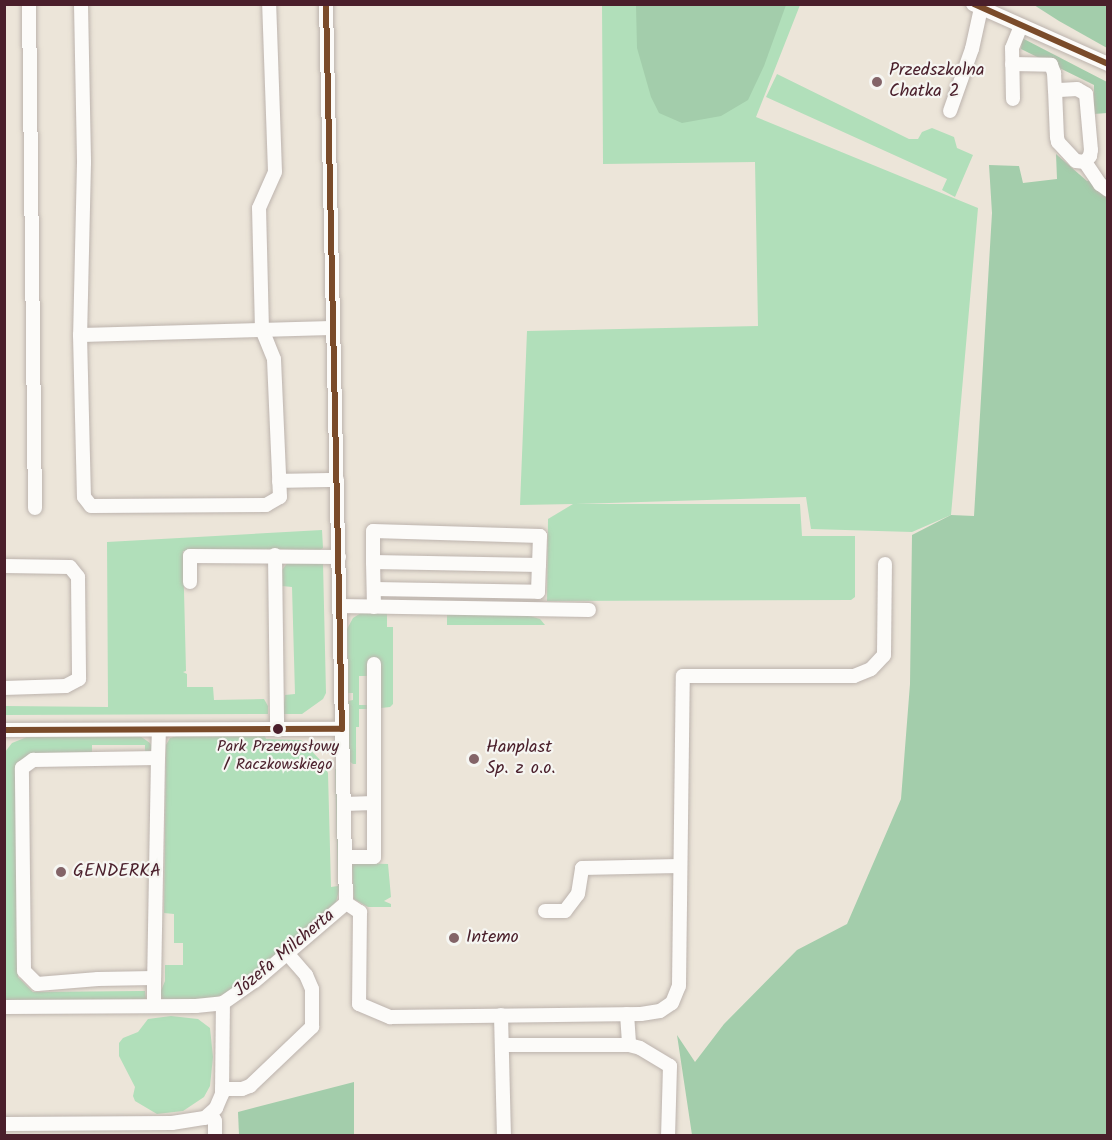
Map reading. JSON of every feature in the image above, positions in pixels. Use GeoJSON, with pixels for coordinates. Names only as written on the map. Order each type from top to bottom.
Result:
{"type":"FeatureCollection","features":[{"type":"Feature","properties":{"kind":"street"},"geometry":{"type":"LineString","coordinates":[[29,4],[35,508]]}},
{"type":"Feature","properties":{"kind":"street"},"geometry":{"type":"LineString","coordinates":[[81,4],[84,163],[80,335],[84,497],[91,506],[266,505],[280,496],[274,359],[262,330],[259,208],[275,172],[269,4]]}},
{"type":"Feature","properties":{"kind":"street"},"geometry":{"type":"LineString","coordinates":[[326,4],[346,903],[360,912],[358,1004],[390,1017],[627,1014],[660,1011],[672,1004],[679,986],[683,675],[854,676],[871,669],[884,655],[885,564]]}},
{"type":"Feature","properties":{"kind":"street"},"geometry":{"type":"LineString","coordinates":[[950,111],[972,49],[977,6],[1107,64]]}},
{"type":"Feature","properties":{"kind":"street"},"geometry":{"type":"LineString","coordinates":[[1013,99],[1012,48],[1021,26]]}},
{"type":"Feature","properties":{"kind":"street"},"geometry":{"type":"LineString","coordinates":[[1012,64],[1051,65],[1054,73],[1058,142],[1076,161],[1085,162],[1107,190]]}},
{"type":"Feature","properties":{"kind":"street"},"geometry":{"type":"LineString","coordinates":[[1055,90],[1077,89],[1086,94],[1091,150],[1085,162]]}},
{"type":"Feature","properties":{"kind":"street"},"geometry":{"type":"LineString","coordinates":[[80,335],[333,328]]}},
{"type":"Feature","properties":{"kind":"street"},"geometry":{"type":"LineString","coordinates":[[279,481],[337,480]]}},
{"type":"Feature","properties":{"kind":"street"},"geometry":{"type":"LineString","coordinates":[[374,589],[538,592],[540,536],[373,531],[374,607]]}},
{"type":"Feature","properties":{"kind":"street"},"geometry":{"type":"LineString","coordinates":[[275,555],[277,729]]}},
{"type":"Feature","properties":{"kind":"street"},"geometry":{"type":"LineString","coordinates":[[190,582],[190,556],[339,557]]}},
{"type":"Feature","properties":{"kind":"street"},"geometry":{"type":"LineString","coordinates":[[373,562],[539,565]]}},
{"type":"Feature","properties":{"kind":"street"},"geometry":{"type":"LineString","coordinates":[[4,566],[70,567],[78,577],[79,679],[66,686],[4,688]]}},
{"type":"Feature","properties":{"kind":"street"},"geometry":{"type":"LineString","coordinates":[[340,606],[589,610]]}},
{"type":"Feature","properties":{"kind":"street"},"geometry":{"type":"LineString","coordinates":[[345,857],[374,857],[374,664]]}},
{"type":"Feature","properties":{"kind":"street"},"geometry":{"type":"LineString","coordinates":[[4,730],[342,729]]}},
{"type":"Feature","properties":{"kind":"street"},"geometry":{"type":"LineString","coordinates":[[154,1006],[159,730]]}},
{"type":"Feature","properties":{"kind":"street"},"geometry":{"type":"LineString","coordinates":[[154,978],[98,979],[37,984],[24,971],[22,768],[33,760],[158,758]]}},
{"type":"Feature","properties":{"kind":"street"},"geometry":{"type":"LineString","coordinates":[[344,804],[374,803]]}},
{"type":"Feature","properties":{"kind":"street"},"geometry":{"type":"LineString","coordinates":[[545,911],[565,911],[578,894],[582,868],[679,866]]}},
{"type":"Feature","properties":{"kind":"street","name":"Józefa Milcherta"},"geometry":{"type":"LineString","coordinates":[[223,1003],[238,994],[346,903]]}},
{"type":"Feature","properties":{"kind":"street"},"geometry":{"type":"LineString","coordinates":[[222,1089],[242,1089],[250,1086],[312,1027],[312,990],[306,975],[287,953]]}},
{"type":"Feature","properties":{"kind":"street"},"geometry":{"type":"LineString","coordinates":[[4,1007],[223,1003],[222,1089],[219,1102],[211,1114],[199,1121],[175,1129],[106,1129],[4,1124]]}},
{"type":"Feature","properties":{"kind":"street"},"geometry":{"type":"LineString","coordinates":[[627,1014],[629,1045]]}},
{"type":"Feature","properties":{"kind":"street"},"geometry":{"type":"LineString","coordinates":[[501,1015],[504,1136]]}},
{"type":"Feature","properties":{"kind":"street"},"geometry":{"type":"LineString","coordinates":[[502,1045],[629,1045],[640,1048],[670,1066],[668,1136]]}},
{"type":"Feature","properties":{"kind":"street"},"geometry":{"type":"LineString","coordinates":[[211,1114],[215,1121],[215,1136]]}},
{"type":"Feature","properties":{"kind":"green space"},"geometry":{"type":"Polygon","coordinates":[[[636,4],[786,5],[764,66],[748,100],[721,116],[682,123],[659,113],[651,97],[637,48],[636,4]]]}},
{"type":"Feature","properties":{"kind":"green space"},"geometry":{"type":"Polygon","coordinates":[[[602,5],[800,5],[756,117],[978,208],[951,515],[912,532],[811,529],[806,497],[576,504],[800,504],[802,536],[855,536],[855,597],[851,600],[547,601],[548,519],[573,504],[520,505],[527,331],[758,326],[755,162],[603,164],[602,5]]]}},
{"type":"Feature","properties":{"kind":"green space"},"geometry":{"type":"Polygon","coordinates":[[[1034,5],[1107,5],[1107,48],[1059,21],[1034,5]]]}},
{"type":"Feature","properties":{"kind":"green space"},"geometry":{"type":"Polygon","coordinates":[[[1022,38],[1107,82],[1107,113],[1094,114],[1094,85],[1021,49],[1022,38]]]}},
{"type":"Feature","properties":{"kind":"green space"},"geometry":{"type":"Polygon","coordinates":[[[777,74],[909,139],[918,139],[922,132],[932,128],[954,137],[957,148],[973,155],[955,197],[942,190],[947,179],[766,97],[777,74]]]}},
{"type":"Feature","properties":{"kind":"green space"},"geometry":{"type":"Polygon","coordinates":[[[1056,154],[1087,181],[1107,178],[1107,1135],[692,1135],[677,1035],[695,1062],[724,1024],[797,950],[847,924],[901,799],[910,684],[912,535],[951,515],[974,516],[992,213],[989,165],[1019,166],[1023,183],[1057,179],[1056,154]]]}},
{"type":"Feature","properties":{"kind":"green space"},"geometry":{"type":"Polygon","coordinates":[[[322,530],[323,548],[319,551],[277,549],[183,551],[186,671],[183,672],[187,674],[187,687],[213,687],[214,700],[264,699],[268,706],[268,714],[5,715],[5,706],[108,707],[107,542],[322,530]]]}},
{"type":"Feature","properties":{"kind":"green space"},"geometry":{"type":"Polygon","coordinates":[[[288,562],[323,563],[326,693],[323,699],[302,714],[284,714],[283,712],[285,695],[295,694],[292,587],[282,586],[282,570],[288,562]]]}},
{"type":"Feature","properties":{"kind":"green space"},"geometry":{"type":"Polygon","coordinates":[[[387,612],[387,627],[393,627],[393,704],[390,707],[381,708],[368,676],[359,676],[359,705],[367,705],[367,709],[359,709],[359,727],[356,727],[356,764],[353,764],[349,761],[348,701],[353,700],[353,693],[348,693],[347,629],[353,618],[361,613],[387,612]]]}},
{"type":"Feature","properties":{"kind":"green space"},"geometry":{"type":"Polygon","coordinates":[[[447,613],[530,616],[540,619],[545,625],[447,625],[447,613]]]}},
{"type":"Feature","properties":{"kind":"green space"},"geometry":{"type":"Polygon","coordinates":[[[140,736],[150,743],[152,748],[148,754],[145,753],[145,745],[92,745],[92,754],[31,754],[17,766],[18,977],[33,992],[145,991],[146,999],[5,1002],[5,752],[12,743],[27,737],[140,736]]]}},
{"type":"Feature","properties":{"kind":"green space"},"geometry":{"type":"Polygon","coordinates":[[[177,736],[265,736],[266,739],[301,740],[323,763],[328,773],[331,887],[338,886],[335,769],[337,769],[340,887],[336,902],[237,988],[208,1001],[163,1001],[160,993],[165,981],[165,965],[183,965],[183,943],[174,943],[174,914],[164,913],[166,745],[170,738],[177,736]]]}},
{"type":"Feature","properties":{"kind":"green space"},"geometry":{"type":"Polygon","coordinates":[[[356,863],[388,864],[391,897],[384,901],[391,904],[391,907],[368,907],[354,899],[352,865],[356,863]]]}},
{"type":"Feature","properties":{"kind":"green space"},"geometry":{"type":"Polygon","coordinates":[[[171,1016],[198,1019],[210,1028],[213,1057],[210,1086],[204,1097],[183,1111],[157,1114],[135,1101],[133,1096],[135,1087],[119,1056],[119,1043],[123,1038],[138,1032],[148,1019],[171,1016]]]}},
{"type":"Feature","properties":{"kind":"green space"},"geometry":{"type":"Polygon","coordinates":[[[354,1082],[354,1135],[239,1135],[238,1112],[354,1082]]]}},
{"type":"Feature","properties":{"kind":"transit line"},"geometry":{"type":"LineString","coordinates":[[326,4],[342,729]]}},
{"type":"Feature","properties":{"kind":"transit line"},"geometry":{"type":"LineString","coordinates":[[974,4],[1108,64]]}},
{"type":"Feature","properties":{"kind":"transit line"},"geometry":{"type":"LineString","coordinates":[[4,730],[342,729]]}},
{"type":"Feature","properties":{"kind":"place","name":"Przedszkolna Chatka 2"},"geometry":{"type":"Point","coordinates":[877,82]}},
{"type":"Feature","properties":{"kind":"place","name":"Park Przemysłowy / Raczkowskiego"},"geometry":{"type":"Point","coordinates":[278,729]}},
{"type":"Feature","properties":{"kind":"place","name":"Hanplast Sp. z o.o."},"geometry":{"type":"Point","coordinates":[474,759]}},
{"type":"Feature","properties":{"kind":"place","name":"GENDERKA"},"geometry":{"type":"Point","coordinates":[61,872]}},
{"type":"Feature","properties":{"kind":"place","name":"Intemo"},"geometry":{"type":"Point","coordinates":[454,938]}}]}
